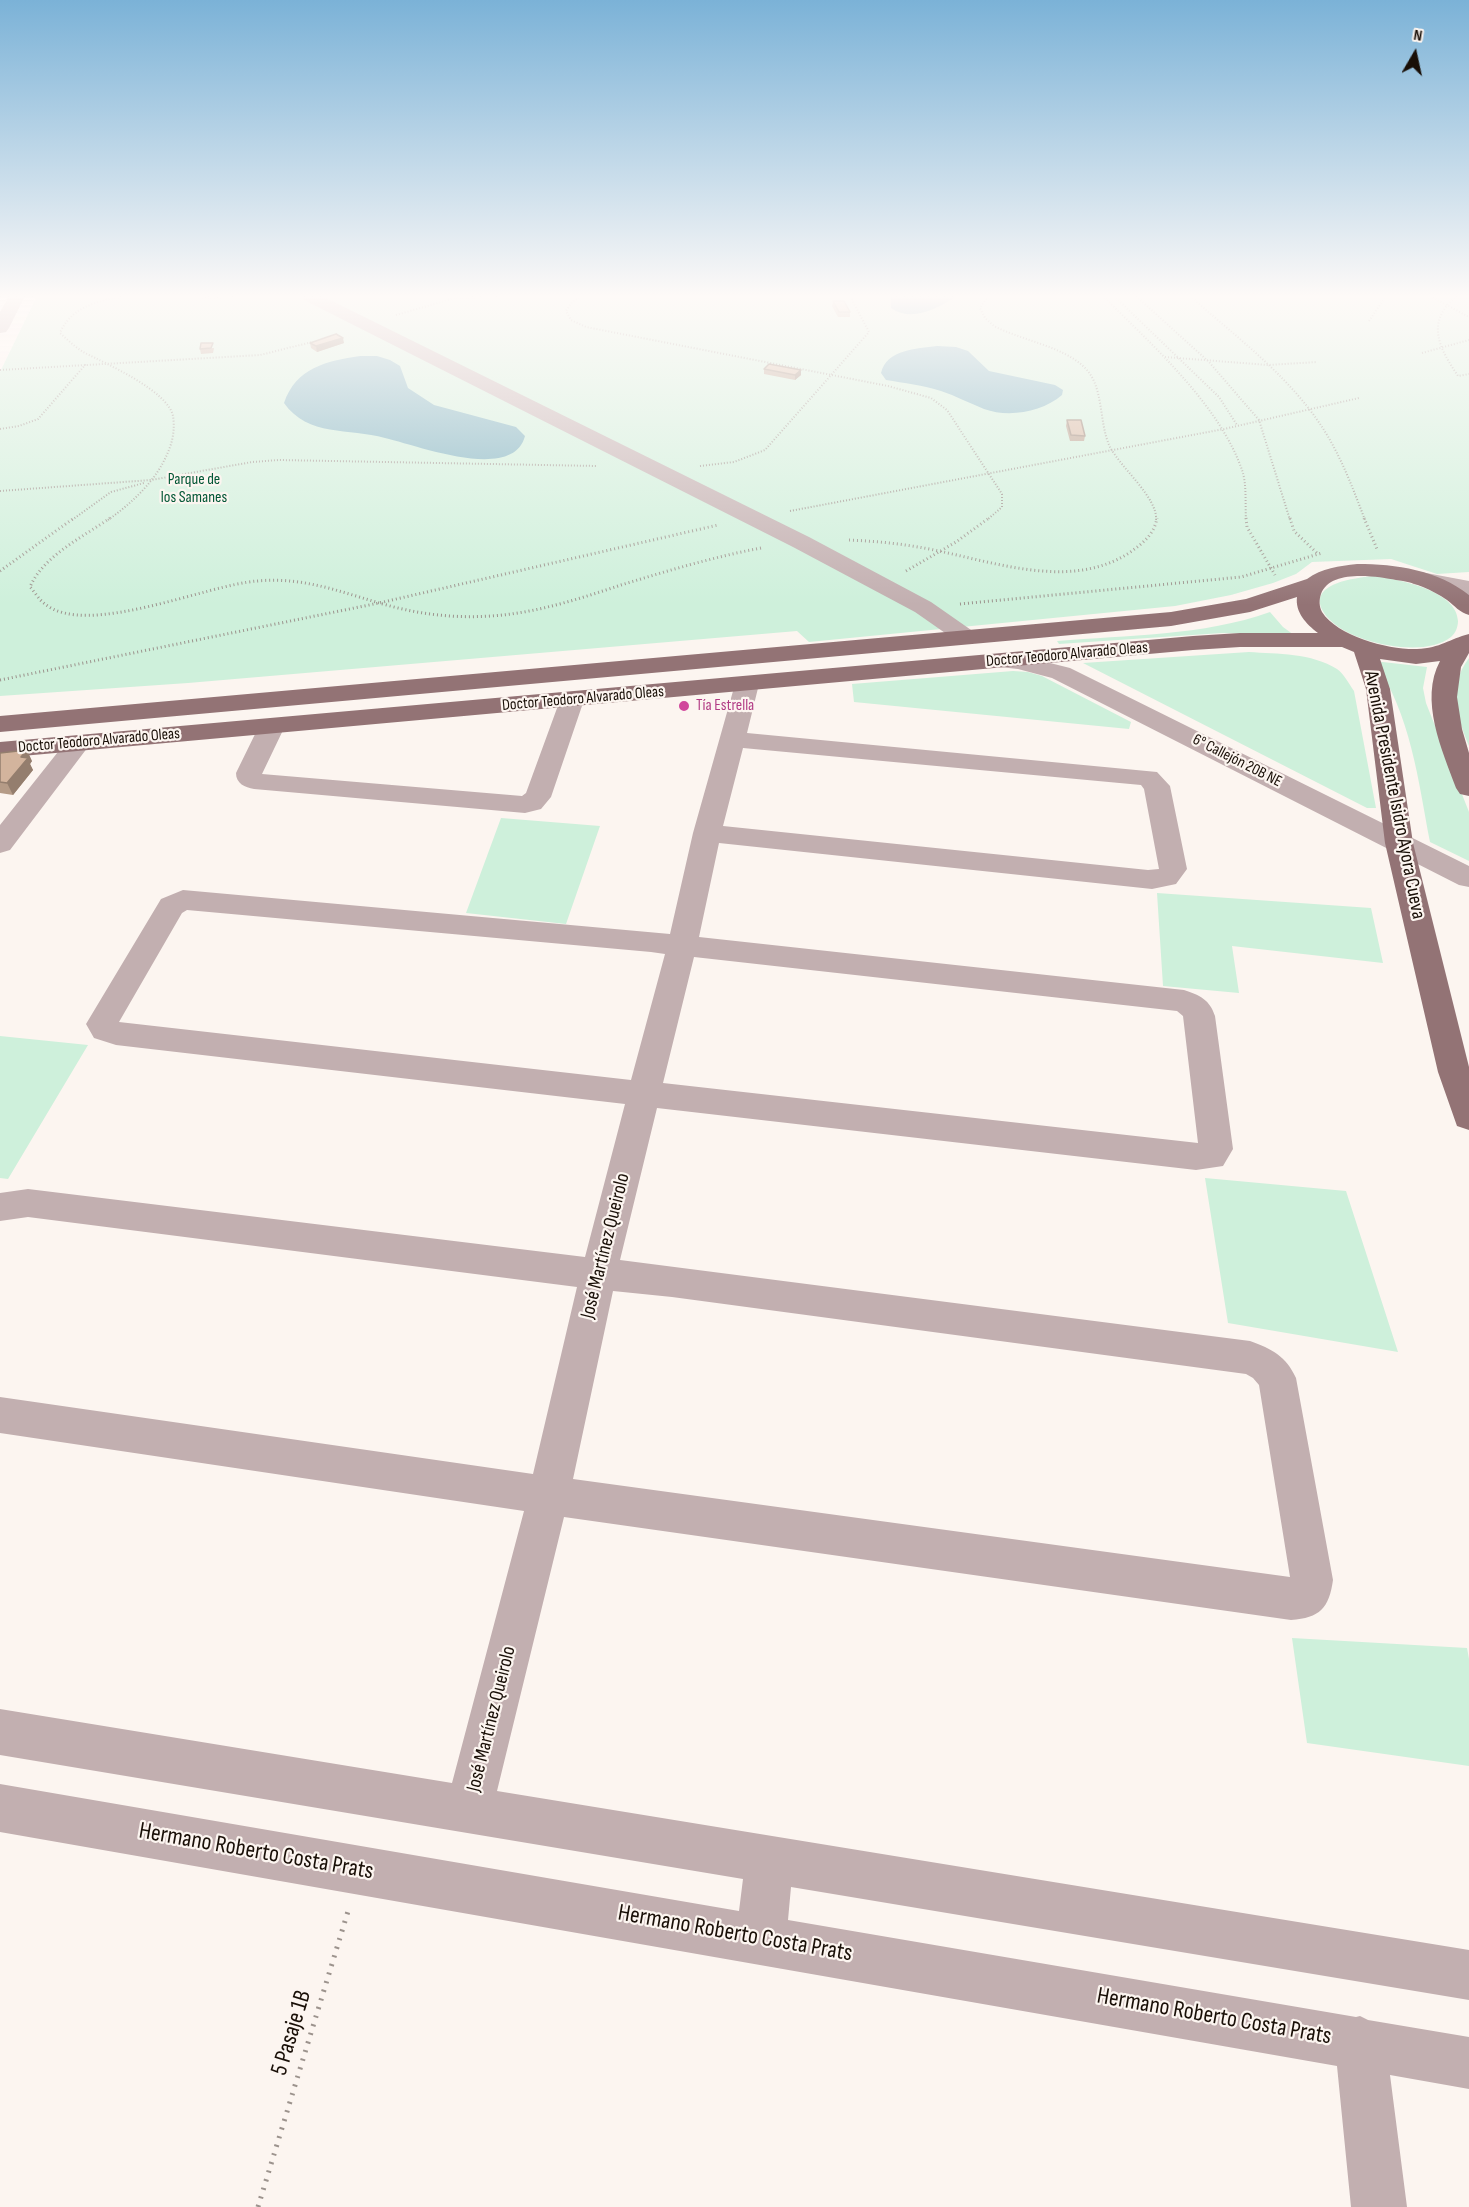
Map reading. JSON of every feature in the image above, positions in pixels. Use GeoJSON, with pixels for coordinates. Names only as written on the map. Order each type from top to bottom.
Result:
{"type":"FeatureCollection","features":[{"type":"Feature","properties":{"kind":"main road"},"geometry":{"type":"LineString","coordinates":[[1347,571],[1391,572],[1421,579],[1456,596],[1469,608]]}},
{"type":"Feature","properties":{"kind":"main road","name":"Doctor Teodoro Alvarado Oleas"},"geometry":{"type":"LineString","coordinates":[[0,724],[1171,619],[1250,605],[1285,595],[1347,571]]}},
{"type":"Feature","properties":{"kind":"main road"},"geometry":{"type":"LineString","coordinates":[[1315,584],[1309,592],[1307,601],[1310,611],[1329,631],[1360,651]]}},
{"type":"Feature","properties":{"kind":"main road","name":"Doctor Teodoro Alvarado Oleas"},"geometry":{"type":"LineString","coordinates":[[0,750],[1193,643],[1240,640],[1300,641],[1360,651]]}},
{"type":"Feature","properties":{"kind":"main road"},"geometry":{"type":"LineString","coordinates":[[1300,641],[1341,651],[1425,656],[1443,653],[1465,644]]}},
{"type":"Feature","properties":{"kind":"main road"},"geometry":{"type":"LineString","coordinates":[[1465,644],[1449,666],[1445,697],[1447,720],[1469,788]]}},
{"type":"Feature","properties":{"kind":"main road","name":"Avenida Presidente Isidro Ayora Cueva"},"geometry":{"type":"LineString","coordinates":[[1360,651],[1378,689],[1399,843],[1454,1072],[1469,1117]]}},
{"type":"Feature","properties":{"kind":"street"},"geometry":{"type":"LineString","coordinates":[[516,399],[883,585],[923,607],[966,637]]}},
{"type":"Feature","properties":{"kind":"street"},"geometry":{"type":"LineString","coordinates":[[1421,579],[1469,588]]}},
{"type":"Feature","properties":{"kind":"street","name":"6° Callejón 20B NE"},"geometry":{"type":"LineString","coordinates":[[999,661],[1018,662],[1061,673],[1469,878]]}},
{"type":"Feature","properties":{"kind":"street","name":"José Martínez Queirolo"},"geometry":{"type":"LineString","coordinates":[[469,1810],[549,1494],[598,1275],[682,945],[707,833],[747,684]]}},
{"type":"Feature","properties":{"kind":"street"},"geometry":{"type":"LineString","coordinates":[[272,726],[249,773],[249,778],[254,781],[525,805],[538,796],[572,700]]}},
{"type":"Feature","properties":{"kind":"street"},"geometry":{"type":"LineString","coordinates":[[707,833],[1148,879],[1165,879],[1173,869],[1157,786],[1148,778],[732,740]]}},
{"type":"Feature","properties":{"kind":"street"},"geometry":{"type":"LineString","coordinates":[[0,844],[78,743]]}},
{"type":"Feature","properties":{"kind":"street"},"geometry":{"type":"LineString","coordinates":[[183,900],[682,945],[1184,1001],[1197,1009],[1199,1016],[1216,1149],[1211,1156],[1196,1157],[116,1033],[105,1030],[102,1024],[171,906],[183,900]]}},
{"type":"Feature","properties":{"kind":"street"},"geometry":{"type":"LineString","coordinates":[[0,1207],[28,1203],[598,1275],[672,1281],[1250,1358],[1267,1366],[1277,1378],[1312,1580],[1310,1592],[1304,1598],[1291,1599],[0,1415]]}},
{"type":"Feature","properties":{"kind":"street"},"geometry":{"type":"LineString","coordinates":[[0,1732],[1469,1975]]}},
{"type":"Feature","properties":{"kind":"street","name":"Hermano Roberto Costa Prats"},"geometry":{"type":"LineString","coordinates":[[0,1808],[1469,2062]]}},
{"type":"Feature","properties":{"kind":"street"},"geometry":{"type":"LineString","coordinates":[[761,1939],[769,1860]]}},
{"type":"Feature","properties":{"kind":"street"},"geometry":{"type":"LineString","coordinates":[[1360,2042],[1379,2207]]}},
{"type":"Feature","properties":{"kind":"path"},"geometry":{"type":"LineString","coordinates":[[0,429],[19,426],[38,419],[55,399]]}},
{"type":"Feature","properties":{"kind":"path"},"geometry":{"type":"LineString","coordinates":[[162,399],[173,414],[173,440],[163,465],[142,491],[118,513],[59,553],[35,574],[30,586],[35,598],[44,606],[68,615],[96,616],[120,613],[232,584],[291,579],[353,593],[379,603],[451,616],[484,617],[529,612],[731,554],[819,539],[897,544],[941,551],[1008,567],[1050,571],[1097,567],[1125,557],[1152,535],[1157,513],[1151,500],[1112,450],[1104,432],[1099,399]]}},
{"type":"Feature","properties":{"kind":"path"},"geometry":{"type":"LineString","coordinates":[[0,491],[151,480],[252,462],[279,460],[706,466],[752,458],[765,450],[809,399]]}},
{"type":"Feature","properties":{"kind":"path"},"geometry":{"type":"LineString","coordinates":[[883,585],[941,551],[1002,507],[1002,494],[947,410],[932,399]]}},
{"type":"Feature","properties":{"kind":"path"},"geometry":{"type":"LineString","coordinates":[[1199,399],[1224,429],[1243,472],[1247,527],[1285,595]]}},
{"type":"Feature","properties":{"kind":"path"},"geometry":{"type":"LineString","coordinates":[[1220,399],[1237,425]]}},
{"type":"Feature","properties":{"kind":"path"},"geometry":{"type":"LineString","coordinates":[[1241,399],[1259,420],[1294,531],[1318,554],[1347,571]]}},
{"type":"Feature","properties":{"kind":"path"},"geometry":{"type":"LineString","coordinates":[[1299,399],[1329,439],[1377,549]]}},
{"type":"Feature","properties":{"kind":"path"},"geometry":{"type":"LineString","coordinates":[[0,680],[379,603],[752,518],[1224,429],[1354,399]]}},
{"type":"Feature","properties":{"kind":"path"},"geometry":{"type":"LineString","coordinates":[[0,571],[111,492],[151,480]]}},
{"type":"Feature","properties":{"kind":"path"},"geometry":{"type":"LineString","coordinates":[[923,607],[1241,578],[1271,568]]}},
{"type":"Feature","properties":{"kind":"path","name":"5 Pasaje 1B"},"geometry":{"type":"LineString","coordinates":[[258,2207],[360,1870]]}},
{"type":"Feature","properties":{"kind":"green space","name":"Parque de los Samanes"},"geometry":{"type":"Polygon","coordinates":[[[0,399],[1469,399],[1469,572],[1437,574],[1391,559],[1312,562],[1296,574],[1273,583],[1231,595],[1175,606],[809,642],[797,631],[188,683],[0,696],[0,399]]]}},
{"type":"Feature","properties":{"kind":"green space"},"geometry":{"type":"Polygon","coordinates":[[[1374,576],[1410,583],[1448,601],[1455,610],[1458,621],[1454,634],[1439,644],[1424,647],[1389,645],[1354,635],[1330,620],[1322,608],[1320,599],[1324,592],[1341,582],[1374,576]]]}},
{"type":"Feature","properties":{"kind":"green space"},"geometry":{"type":"Polygon","coordinates":[[[1270,612],[1283,627],[1294,635],[1222,633],[1059,644],[1057,641],[1192,630],[1244,620],[1270,612]]]}},
{"type":"Feature","properties":{"kind":"green space"},"geometry":{"type":"Polygon","coordinates":[[[1249,652],[1306,657],[1327,664],[1342,674],[1354,691],[1376,808],[1367,808],[1083,663],[1249,652]]]}},
{"type":"Feature","properties":{"kind":"green space"},"geometry":{"type":"Polygon","coordinates":[[[1469,658],[1469,746],[1457,712],[1456,691],[1462,669],[1469,658]]]}},
{"type":"Feature","properties":{"kind":"green space"},"geometry":{"type":"Polygon","coordinates":[[[1374,661],[1427,667],[1423,688],[1426,703],[1469,812],[1469,861],[1430,842],[1417,771],[1405,725],[1387,682],[1374,661]]]}},
{"type":"Feature","properties":{"kind":"green space"},"geometry":{"type":"Polygon","coordinates":[[[1013,671],[1042,676],[1131,722],[1129,729],[854,702],[852,684],[1013,671]]]}},
{"type":"Feature","properties":{"kind":"green space"},"geometry":{"type":"Polygon","coordinates":[[[501,818],[600,826],[566,924],[466,913],[501,818]]]}},
{"type":"Feature","properties":{"kind":"green space"},"geometry":{"type":"Polygon","coordinates":[[[1157,893],[1371,908],[1383,963],[1232,946],[1239,993],[1163,986],[1157,893]]]}},
{"type":"Feature","properties":{"kind":"green space"},"geometry":{"type":"Polygon","coordinates":[[[0,1036],[88,1045],[8,1179],[0,1178],[0,1036]]]}},
{"type":"Feature","properties":{"kind":"green space"},"geometry":{"type":"Polygon","coordinates":[[[1205,1178],[1346,1191],[1398,1352],[1228,1323],[1205,1178]]]}},
{"type":"Feature","properties":{"kind":"green space"},"geometry":{"type":"Polygon","coordinates":[[[1292,1638],[1467,1648],[1469,1659],[1469,1766],[1307,1743],[1292,1638]]]}},
{"type":"Feature","properties":{"kind":"water"},"geometry":{"type":"Polygon","coordinates":[[[286,399],[425,399],[434,405],[516,427],[525,436],[517,450],[502,457],[484,459],[462,457],[371,435],[330,430],[305,421],[294,414],[284,403],[286,399]]]}},
{"type":"Feature","properties":{"kind":"water"},"geometry":{"type":"Polygon","coordinates":[[[961,399],[1057,399],[1045,406],[1025,412],[1004,413],[984,409],[961,399]]]}},
{"type":"Feature","properties":{"kind":"building"},"geometry":{"type":"Polygon","coordinates":[[[1067,420],[1081,420],[1085,436],[1071,435],[1067,420]]]}},
{"type":"Feature","properties":{"kind":"building"},"geometry":{"type":"Polygon","coordinates":[[[27,750],[21,757],[28,758],[7,783],[0,782],[0,753],[27,750]]]}},
{"type":"Feature","properties":{"kind":"place","name":"Tía Estrella"},"geometry":{"type":"Point","coordinates":[684,706]}}]}
